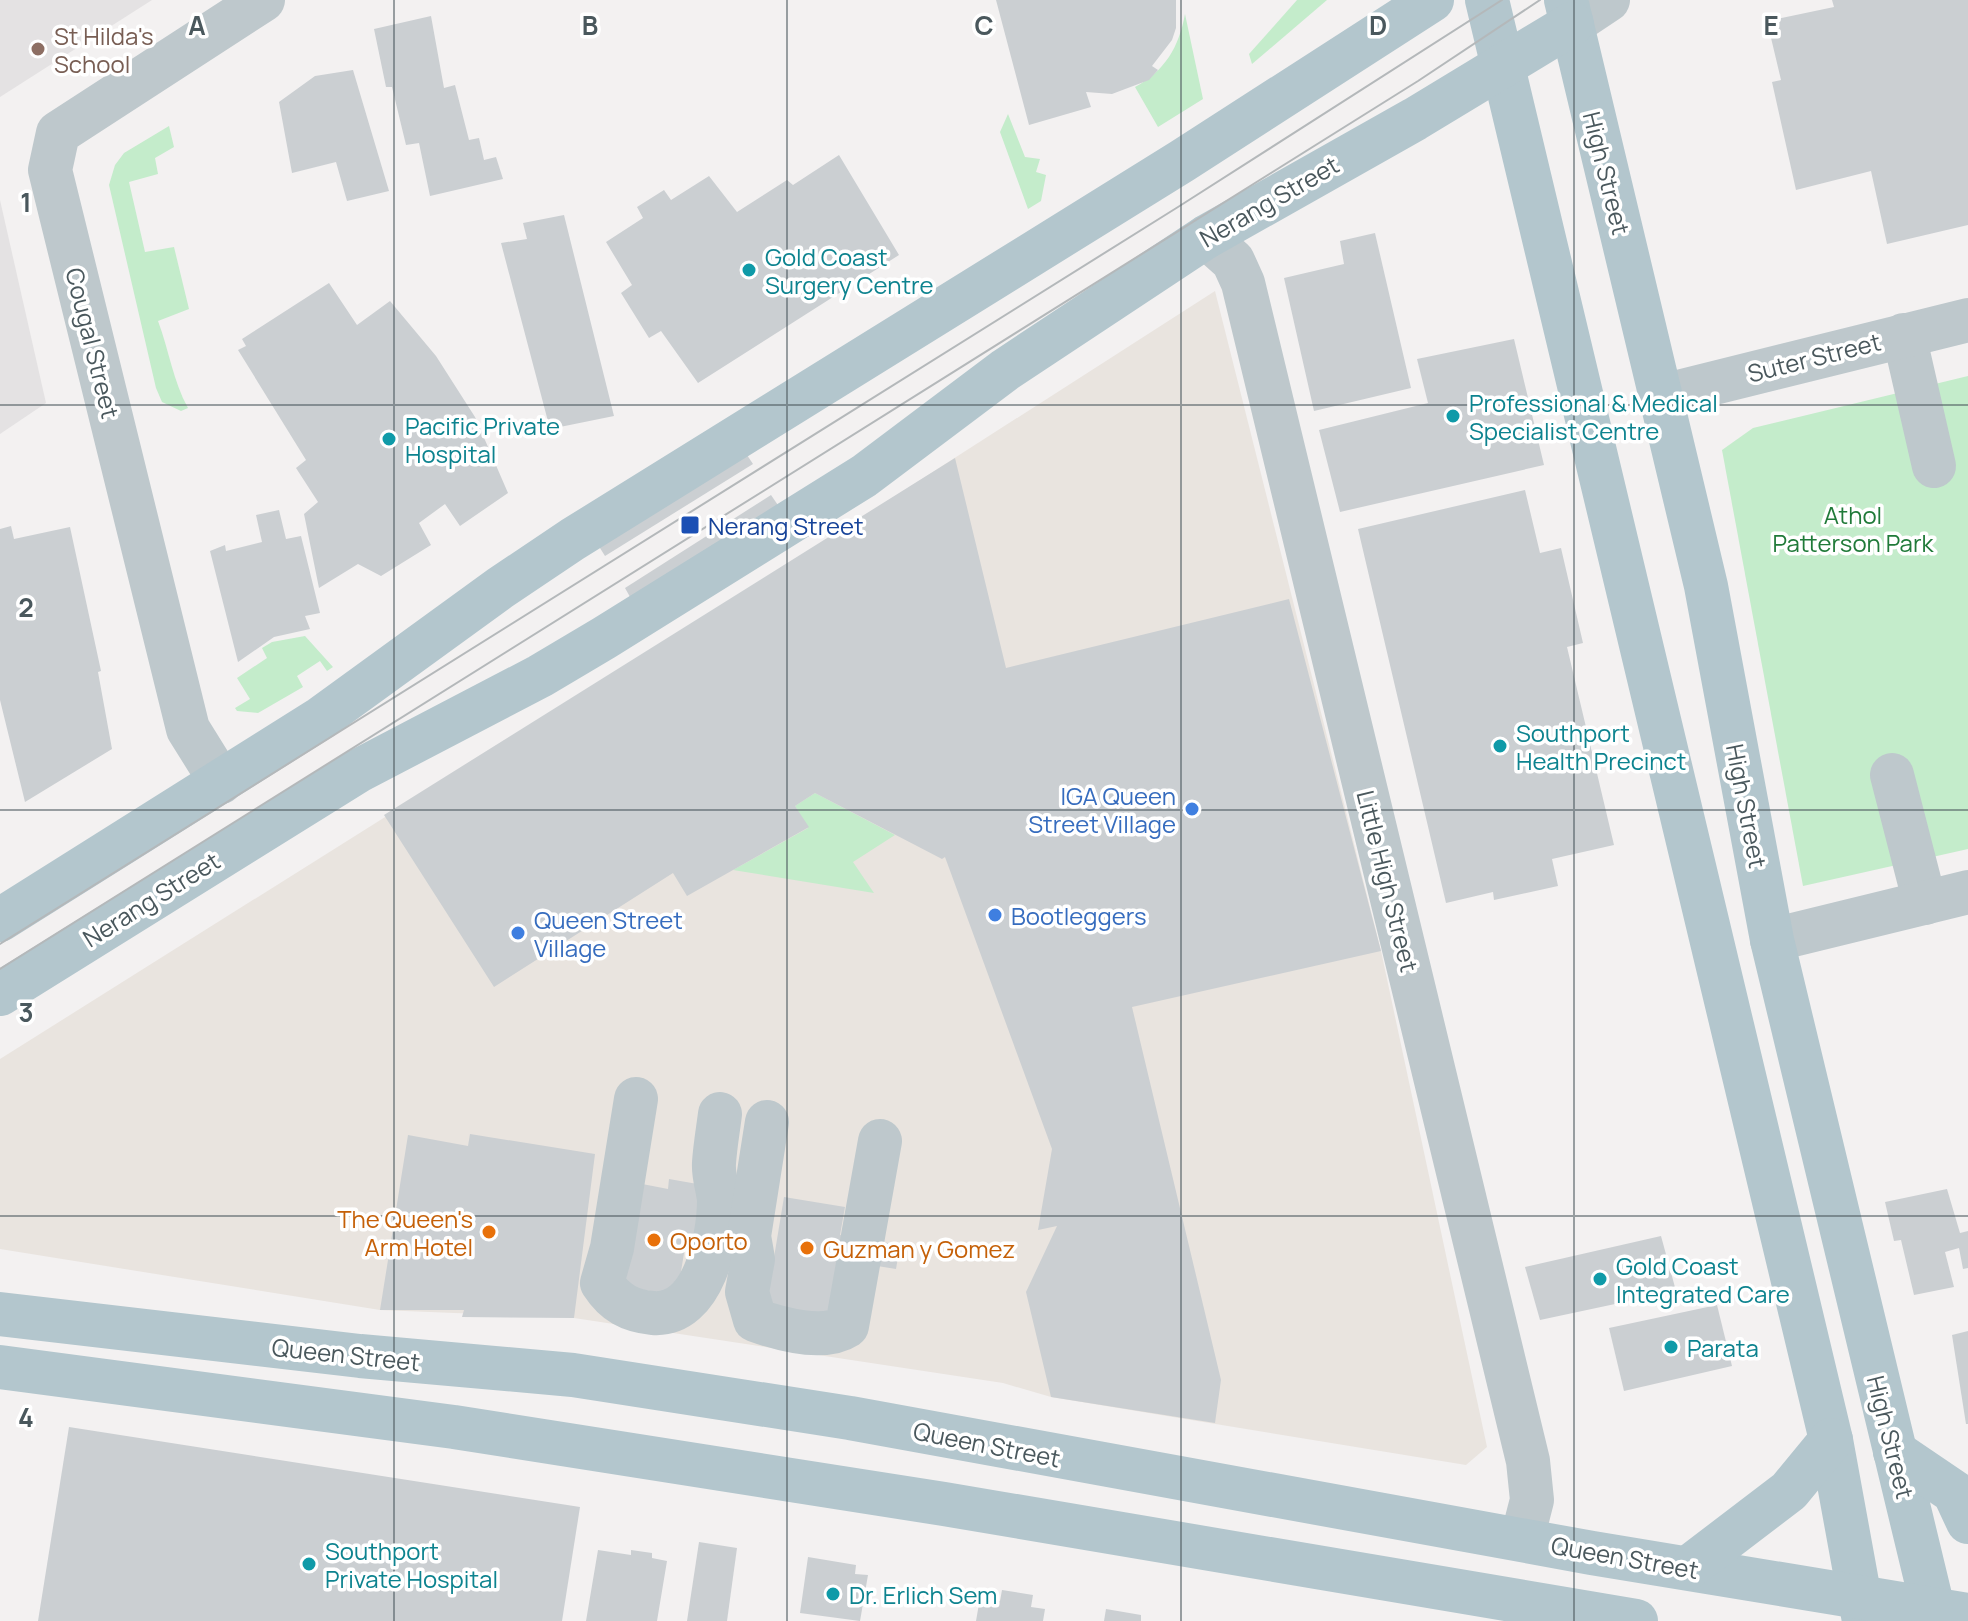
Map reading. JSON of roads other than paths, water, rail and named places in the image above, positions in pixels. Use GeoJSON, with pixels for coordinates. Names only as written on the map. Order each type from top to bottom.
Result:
{"type":"FeatureCollection","features":[{"type":"Feature","properties":{"kind":"main road"},"geometry":{"type":"LineString","coordinates":[[0,920],[321,718],[573,539],[1182,161],[1432,0]]}},
{"type":"Feature","properties":{"kind":"main road"},"geometry":{"type":"LineString","coordinates":[[1487,0],[1831,1440],[1862,1608]]}},
{"type":"Feature","properties":{"kind":"main road","name":"Nerang Street"},"geometry":{"type":"LineString","coordinates":[[0,994],[358,771],[540,676],[864,476],[1005,370],[1206,237],[1502,67],[1569,12]]}},
{"type":"Feature","properties":{"kind":"main road","name":"High Street"},"geometry":{"type":"LineString","coordinates":[[1569,12],[1706,586],[1772,940],[1895,1452],[1946,1615]]}},
{"type":"Feature","properties":{"kind":"main road","name":"Queen Street"},"geometry":{"type":"LineString","coordinates":[[0,1314],[360,1356],[573,1375],[850,1418],[1688,1568],[1862,1608],[1946,1615]]}},
{"type":"Feature","properties":{"kind":"main road"},"geometry":{"type":"LineString","coordinates":[[0,1367],[485,1432],[944,1504],[1636,1621]]}},
{"type":"Feature","properties":{"kind":"main road"},"geometry":{"type":"LineString","coordinates":[[1688,1568],[1789,1491],[1831,1440]]}},
{"type":"Feature","properties":{"kind":"main road"},"geometry":{"type":"LineString","coordinates":[[1895,1452],[1954,1492],[1968,1522]]}},
{"type":"Feature","properties":{"kind":"street","name":"Cougal Street"},"geometry":{"type":"LineString","coordinates":[[221,782],[188,729],[50,170],[58,133],[263,0]]}},
{"type":"Feature","properties":{"kind":"street","name":"Nerang Street"},"geometry":{"type":"LineString","coordinates":[[1569,12],[1608,0]]}},
{"type":"Feature","properties":{"kind":"street","name":"Little High Street"},"geometry":{"type":"LineString","coordinates":[[1206,237],[1233,261],[1243,283],[1446,1115],[1528,1461],[1532,1500],[1522,1539]]}},
{"type":"Feature","properties":{"kind":"street","name":"Suter Street"},"geometry":{"type":"LineString","coordinates":[[1662,396],[1968,320]]}},
{"type":"Feature","properties":{"kind":"street"},"geometry":{"type":"LineString","coordinates":[[1904,335],[1934,466]]}},
{"type":"Feature","properties":{"kind":"street"},"geometry":{"type":"LineString","coordinates":[[1892,775],[1925,903]]}},
{"type":"Feature","properties":{"kind":"street"},"geometry":{"type":"LineString","coordinates":[[1772,940],[1968,892]]}},
{"type":"Feature","properties":{"kind":"street"},"geometry":{"type":"LineString","coordinates":[[636,1099],[612,1248],[602,1283],[611,1298],[637,1311],[658,1313],[677,1307],[700,1282],[717,1222],[719,1198],[713,1167],[720,1114]]}},
{"type":"Feature","properties":{"kind":"street"},"geometry":{"type":"LineString","coordinates":[[767,1122],[749,1236],[753,1259],[747,1292],[755,1320],[770,1325],[825,1334],[847,1326],[880,1141]]}},
{"type":"Feature","properties":{"kind":"tram line"},"geometry":{"type":"LineString","coordinates":[[0,944],[1178,207],[1502,0]]}},
{"type":"Feature","properties":{"kind":"tram line"},"geometry":{"type":"LineString","coordinates":[[0,969],[1418,81],[1540,0]]}},
{"type":"Feature","properties":{"kind":"place","name":"St Hilda's School"},"geometry":{"type":"Point","coordinates":[38,49]}},
{"type":"Feature","properties":{"kind":"place","name":"Gold Coast Surgery Centre"},"geometry":{"type":"Point","coordinates":[749,270]}},
{"type":"Feature","properties":{"kind":"place","name":"Professional & Medical Specialist Centre"},"geometry":{"type":"Point","coordinates":[1453,416]}},
{"type":"Feature","properties":{"kind":"place","name":"Pacific Private Hospital"},"geometry":{"type":"Point","coordinates":[389,439]}},
{"type":"Feature","properties":{"kind":"place","name":"Nerang Street"},"geometry":{"type":"Point","coordinates":[690,525]}},
{"type":"Feature","properties":{"kind":"place","name":"Southport Health Precinct"},"geometry":{"type":"Point","coordinates":[1500,746]}},
{"type":"Feature","properties":{"kind":"place","name":"IGA Queen Street Village"},"geometry":{"type":"Point","coordinates":[1192,809]}},
{"type":"Feature","properties":{"kind":"place","name":"Bootleggers"},"geometry":{"type":"Point","coordinates":[995,915]}},
{"type":"Feature","properties":{"kind":"place","name":"Queen Street Village"},"geometry":{"type":"Point","coordinates":[518,933]}},
{"type":"Feature","properties":{"kind":"place","name":"The Queen's Arm Hotel"},"geometry":{"type":"Point","coordinates":[489,1232]}},
{"type":"Feature","properties":{"kind":"place","name":"Oporto"},"geometry":{"type":"Point","coordinates":[654,1240]}},
{"type":"Feature","properties":{"kind":"place","name":"Guzman y Gomez"},"geometry":{"type":"Point","coordinates":[807,1248]}},
{"type":"Feature","properties":{"kind":"place","name":"Gold Coast Integrated Care"},"geometry":{"type":"Point","coordinates":[1600,1279]}},
{"type":"Feature","properties":{"kind":"place","name":"Parata"},"geometry":{"type":"Point","coordinates":[1671,1347]}},
{"type":"Feature","properties":{"kind":"place","name":"Southport Private Hospital"},"geometry":{"type":"Point","coordinates":[309,1564]}},
{"type":"Feature","properties":{"kind":"place","name":"Dr. Erlich Sem"},"geometry":{"type":"Point","coordinates":[833,1594]}},
{"type":"Feature","properties":{"kind":"park label","name":"Athol Patterson Park"},"geometry":{"type":"Point","coordinates":[1853,528]}}]}
